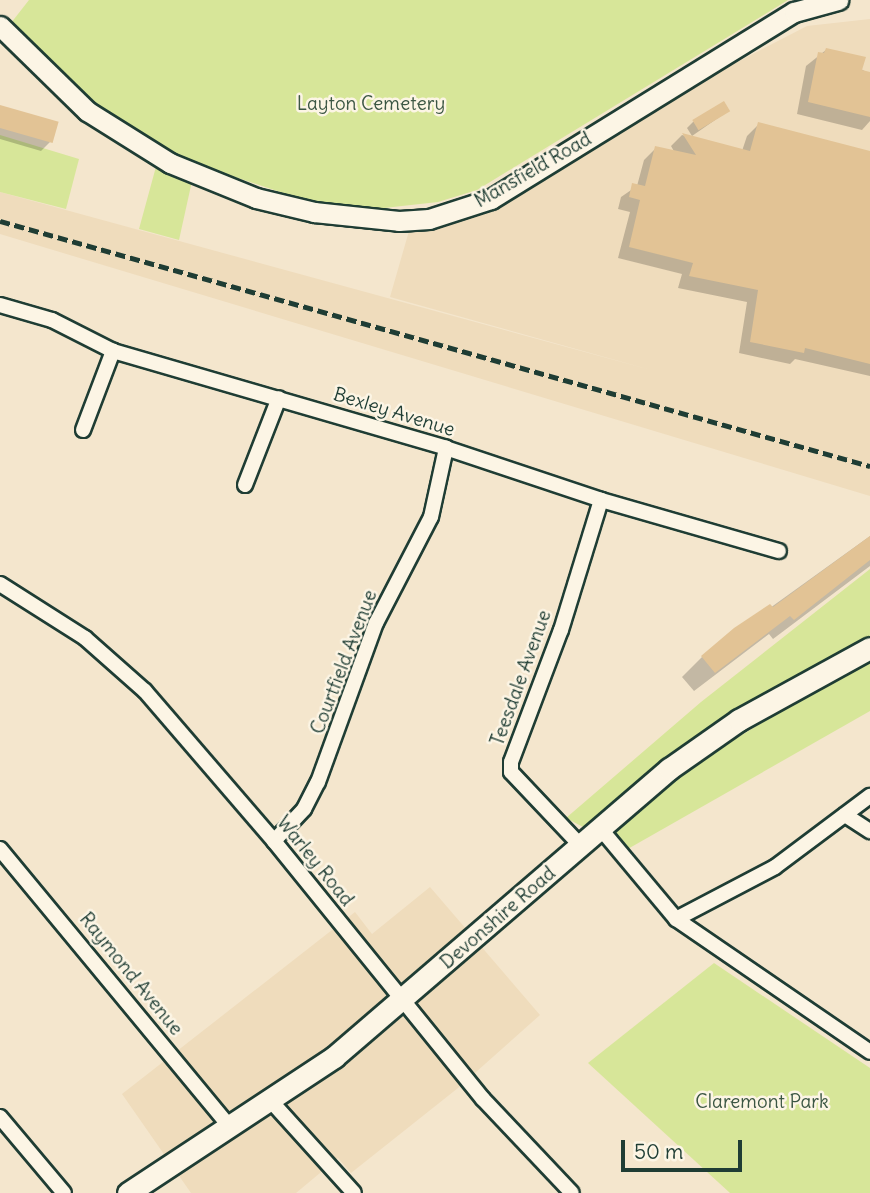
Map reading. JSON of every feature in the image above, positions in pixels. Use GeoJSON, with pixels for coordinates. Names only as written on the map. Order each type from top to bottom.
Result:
{"type":"FeatureCollection","features":[{"type":"Feature","properties":{"kind":"main road","name":"Devonshire Road"},"geometry":{"type":"LineString","coordinates":[[128,1193],[334,1057],[581,846],[636,794],[719,733],[870,648]]}},
{"type":"Feature","properties":{"kind":"street","name":"Mansfield Road"},"geometry":{"type":"LineString","coordinates":[[0,26],[87,111],[170,163],[256,198],[327,214],[399,221],[429,219],[491,199],[794,12],[838,0]]}},
{"type":"Feature","properties":{"kind":"street","name":"Bexley Avenue"},"geometry":{"type":"LineString","coordinates":[[0,305],[52,320],[113,351],[446,447],[601,500],[779,551]]}},
{"type":"Feature","properties":{"kind":"street"},"geometry":{"type":"LineString","coordinates":[[83,430],[113,351]]}},
{"type":"Feature","properties":{"kind":"street"},"geometry":{"type":"LineString","coordinates":[[245,485],[279,398]]}},
{"type":"Feature","properties":{"kind":"street","name":"Courtfield Avenue"},"geometry":{"type":"LineString","coordinates":[[274,841],[298,817],[318,782],[376,623],[431,517],[446,447]]}},
{"type":"Feature","properties":{"kind":"street","name":"Teesdale Avenue"},"geometry":{"type":"LineString","coordinates":[[581,846],[511,772],[511,761],[561,630],[601,500]]}},
{"type":"Feature","properties":{"kind":"street","name":"Warley Road"},"geometry":{"type":"LineString","coordinates":[[0,584],[54,616],[118,665],[274,841],[483,1099],[572,1193]]}},
{"type":"Feature","properties":{"kind":"street"},"geometry":{"type":"LineString","coordinates":[[677,919],[775,867],[870,796]]}},
{"type":"Feature","properties":{"kind":"street"},"geometry":{"type":"LineString","coordinates":[[845,815],[870,831]]}},
{"type":"Feature","properties":{"kind":"street"},"geometry":{"type":"LineString","coordinates":[[600,828],[677,919],[870,1052]]}},
{"type":"Feature","properties":{"kind":"street","name":"Raymond Avenue"},"geometry":{"type":"LineString","coordinates":[[0,849],[229,1126]]}},
{"type":"Feature","properties":{"kind":"street"},"geometry":{"type":"LineString","coordinates":[[270,1100],[354,1193]]}},
{"type":"Feature","properties":{"kind":"street"},"geometry":{"type":"LineString","coordinates":[[0,1117],[64,1193]]}},
{"type":"Feature","properties":{"kind":"shaded area"},"geometry":{"type":"Polygon","coordinates":[[[870,19],[870,496],[0,234],[0,192],[651,370],[390,297],[409,231],[441,227],[497,207],[728,67],[807,26],[870,19]]]}},
{"type":"Feature","properties":{"kind":"shaded area"},"geometry":{"type":"Polygon","coordinates":[[[430,887],[540,1015],[458,1088],[351,1173],[338,1158],[296,1193],[191,1193],[122,1094],[355,912],[372,934],[430,887]]]}},
{"type":"Feature","properties":{"kind":"green space","name":"Layton Cemetery"},"geometry":{"type":"Polygon","coordinates":[[[29,0],[788,0],[477,190],[438,202],[375,209],[304,200],[172,156],[79,91],[11,23],[29,0]]]}},
{"type":"Feature","properties":{"kind":"green space"},"geometry":{"type":"Polygon","coordinates":[[[0,135],[79,159],[66,209],[0,192],[0,135]]]}},
{"type":"Feature","properties":{"kind":"green space"},"geometry":{"type":"Polygon","coordinates":[[[157,163],[192,181],[179,240],[139,229],[157,163]]]}},
{"type":"Feature","properties":{"kind":"green space"},"geometry":{"type":"Polygon","coordinates":[[[870,569],[870,648],[781,699],[605,824],[583,827],[566,818],[701,702],[870,569]]]}},
{"type":"Feature","properties":{"kind":"green space"},"geometry":{"type":"Polygon","coordinates":[[[870,657],[870,711],[626,850],[611,832],[671,778],[870,657]]]}},
{"type":"Feature","properties":{"kind":"green space","name":"Claremont Park"},"geometry":{"type":"Polygon","coordinates":[[[714,963],[870,1068],[870,1193],[730,1193],[588,1063],[714,963]]]}},
{"type":"Feature","properties":{"kind":"building"},"geometry":{"type":"Polygon","coordinates":[[[826,48],[866,57],[862,70],[870,72],[870,117],[808,102],[818,52],[824,53],[826,48]]]}},
{"type":"Feature","properties":{"kind":"building"},"geometry":{"type":"Polygon","coordinates":[[[724,101],[730,111],[698,130],[692,120],[724,101]]]}},
{"type":"Feature","properties":{"kind":"building"},"geometry":{"type":"Polygon","coordinates":[[[0,105],[59,122],[53,143],[0,128],[0,105]]]}},
{"type":"Feature","properties":{"kind":"building"},"geometry":{"type":"Polygon","coordinates":[[[758,122],[870,151],[870,364],[805,348],[804,353],[750,342],[758,290],[689,276],[693,263],[629,247],[640,200],[629,197],[632,183],[645,186],[655,146],[696,155],[682,133],[750,151],[758,122]]]}},
{"type":"Feature","properties":{"kind":"building"},"geometry":{"type":"Polygon","coordinates":[[[870,536],[870,560],[794,620],[790,616],[715,673],[701,656],[734,628],[770,604],[773,607],[870,536]]]}},
{"type":"Feature","properties":{"kind":"railway"},"geometry":{"type":"LineString","coordinates":[[0,221],[870,466]]}}]}
